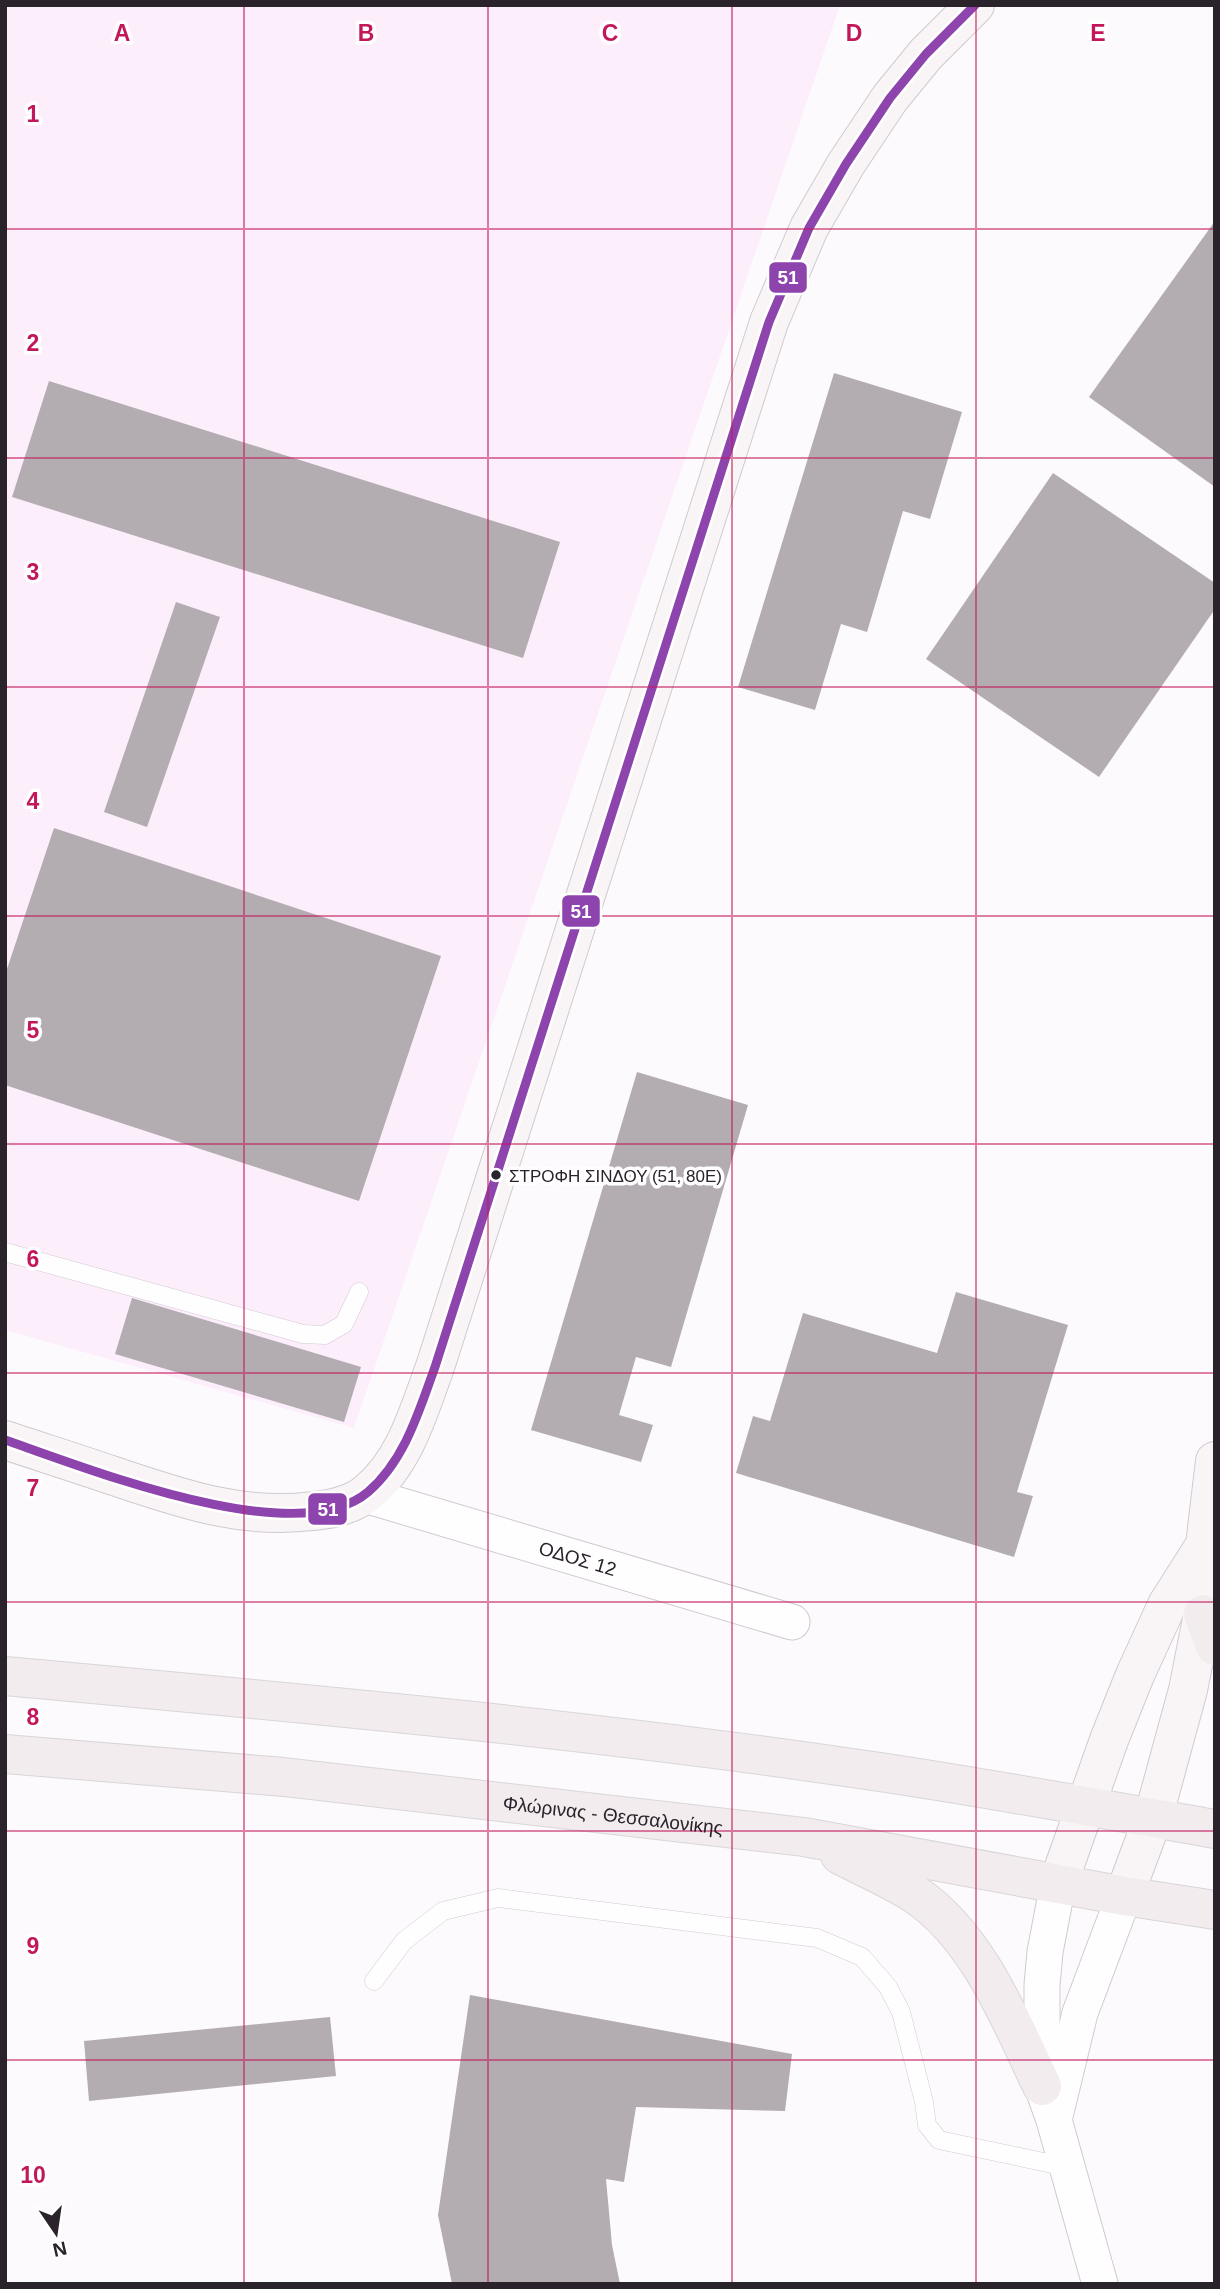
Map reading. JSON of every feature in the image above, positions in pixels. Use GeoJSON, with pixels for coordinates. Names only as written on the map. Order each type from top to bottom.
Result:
{"type":"FeatureCollection","features":[{"type":"Feature","properties":{"kind":"main road"},"geometry":{"type":"LineString","coordinates":[[5,1440],[220,1508],[289,1514],[334,1508],[365,1495],[380,1481],[394,1461],[414,1423],[435,1367],[769,322],[809,228],[846,164],[890,98],[926,54],[975,5]]}},
{"type":"Feature","properties":{"kind":"main road"},"geometry":{"type":"LineString","coordinates":[[1124,1896],[1153,1818],[1188,1690],[1209,1630],[1205,1545],[1215,1461]]}},
{"type":"Feature","properties":{"kind":"main road"},"geometry":{"type":"LineString","coordinates":[[1058,1884],[1135,1675],[1161,1617],[1205,1545]]}},
{"type":"Feature","properties":{"kind":"main road"},"geometry":{"type":"LineString","coordinates":[[5,1676],[289,1702],[670,1744],[853,1768],[1215,1829]]}},
{"type":"Feature","properties":{"kind":"main road","name":"Φλώρινας - Θεσσαλονίκης"},"geometry":{"type":"LineString","coordinates":[[5,1754],[284,1777],[804,1836],[1124,1896],[1215,1910]]}},
{"type":"Feature","properties":{"kind":"main road"},"geometry":{"type":"LineString","coordinates":[[804,1836],[916,1895],[955,1929],[977,1960],[997,1997],[1048,2103]]}},
{"type":"Feature","properties":{"kind":"street","name":"ΟΔΟΣ 12"},"geometry":{"type":"LineString","coordinates":[[365,1495],[792,1622]]}},
{"type":"Feature","properties":{"kind":"street"},"geometry":{"type":"LineString","coordinates":[[1058,1884],[1045,1952],[1042,1985],[1048,2103],[1100,2284]]}},
{"type":"Feature","properties":{"kind":"street"},"geometry":{"type":"LineString","coordinates":[[1048,2103],[1124,1896]]}},
{"type":"Feature","properties":{"kind":"lane"},"geometry":{"type":"LineString","coordinates":[[5,1252],[303,1334],[325,1335],[344,1324],[359,1292]]}},
{"type":"Feature","properties":{"kind":"lane"},"geometry":{"type":"LineString","coordinates":[[374,1982],[404,1941],[443,1910],[498,1898],[817,1938],[862,1957],[888,1987],[901,2012],[924,2102],[927,2125],[939,2140],[1067,2167]]}},
{"type":"Feature","properties":{"kind":"shaded area"},"geometry":{"type":"Polygon","coordinates":[[[5,5],[840,5],[354,1428],[5,1330],[5,5]]]}},
{"type":"Feature","properties":{"kind":"building"},"geometry":{"type":"Polygon","coordinates":[[[1215,221],[1215,487],[1089,397],[1215,221]]]}},
{"type":"Feature","properties":{"kind":"building"},"geometry":{"type":"Polygon","coordinates":[[[834,373],[962,412],[930,519],[903,511],[867,632],[841,624],[815,710],[738,687],[834,373]]]}},
{"type":"Feature","properties":{"kind":"building"},"geometry":{"type":"Polygon","coordinates":[[[49,381],[560,542],[523,658],[12,497],[49,381]]]}},
{"type":"Feature","properties":{"kind":"building"},"geometry":{"type":"Polygon","coordinates":[[[1053,473],[1215,583],[1215,609],[1099,777],[926,659],[1053,473]]]}},
{"type":"Feature","properties":{"kind":"building"},"geometry":{"type":"Polygon","coordinates":[[[176,602],[220,617],[147,827],[104,812],[176,602]]]}},
{"type":"Feature","properties":{"kind":"building"},"geometry":{"type":"Polygon","coordinates":[[[54,828],[441,956],[359,1201],[5,1085],[5,975],[54,828]]]}},
{"type":"Feature","properties":{"kind":"building"},"geometry":{"type":"Polygon","coordinates":[[[637,1072],[748,1105],[671,1367],[636,1357],[619,1415],[653,1425],[641,1462],[531,1430],[637,1072]]]}},
{"type":"Feature","properties":{"kind":"building"},"geometry":{"type":"Polygon","coordinates":[[[956,1292],[1068,1325],[1017,1492],[1033,1496],[1014,1557],[736,1473],[753,1416],[770,1421],[803,1313],[937,1353],[956,1292]]]}},
{"type":"Feature","properties":{"kind":"building"},"geometry":{"type":"Polygon","coordinates":[[[132,1298],[361,1367],[344,1422],[115,1354],[132,1298]]]}},
{"type":"Feature","properties":{"kind":"building"},"geometry":{"type":"Polygon","coordinates":[[[470,1995],[792,2054],[785,2111],[636,2107],[624,2182],[606,2179],[612,2245],[620,2284],[452,2284],[438,2215],[470,1995]]]}},
{"type":"Feature","properties":{"kind":"building"},"geometry":{"type":"Polygon","coordinates":[[[330,2017],[336,2076],[89,2101],[84,2041],[330,2017]]]}},
{"type":"Feature","properties":{"kind":"transit line","name":"51"},"geometry":{"type":"LineString","coordinates":[[5,1440],[85,1468],[190,1499],[243,1509],[292,1513],[335,1508],[368,1492],[392,1465],[409,1434],[435,1367],[769,322],[809,228],[846,164],[890,98],[926,54],[975,5]]}},
{"type":"Feature","properties":{"kind":"place","name":"ΣΤΡΟΦΗ ΣΙΝΔΟΥ (51, 80Ε)"},"geometry":{"type":"Point","coordinates":[496,1175]}}]}
